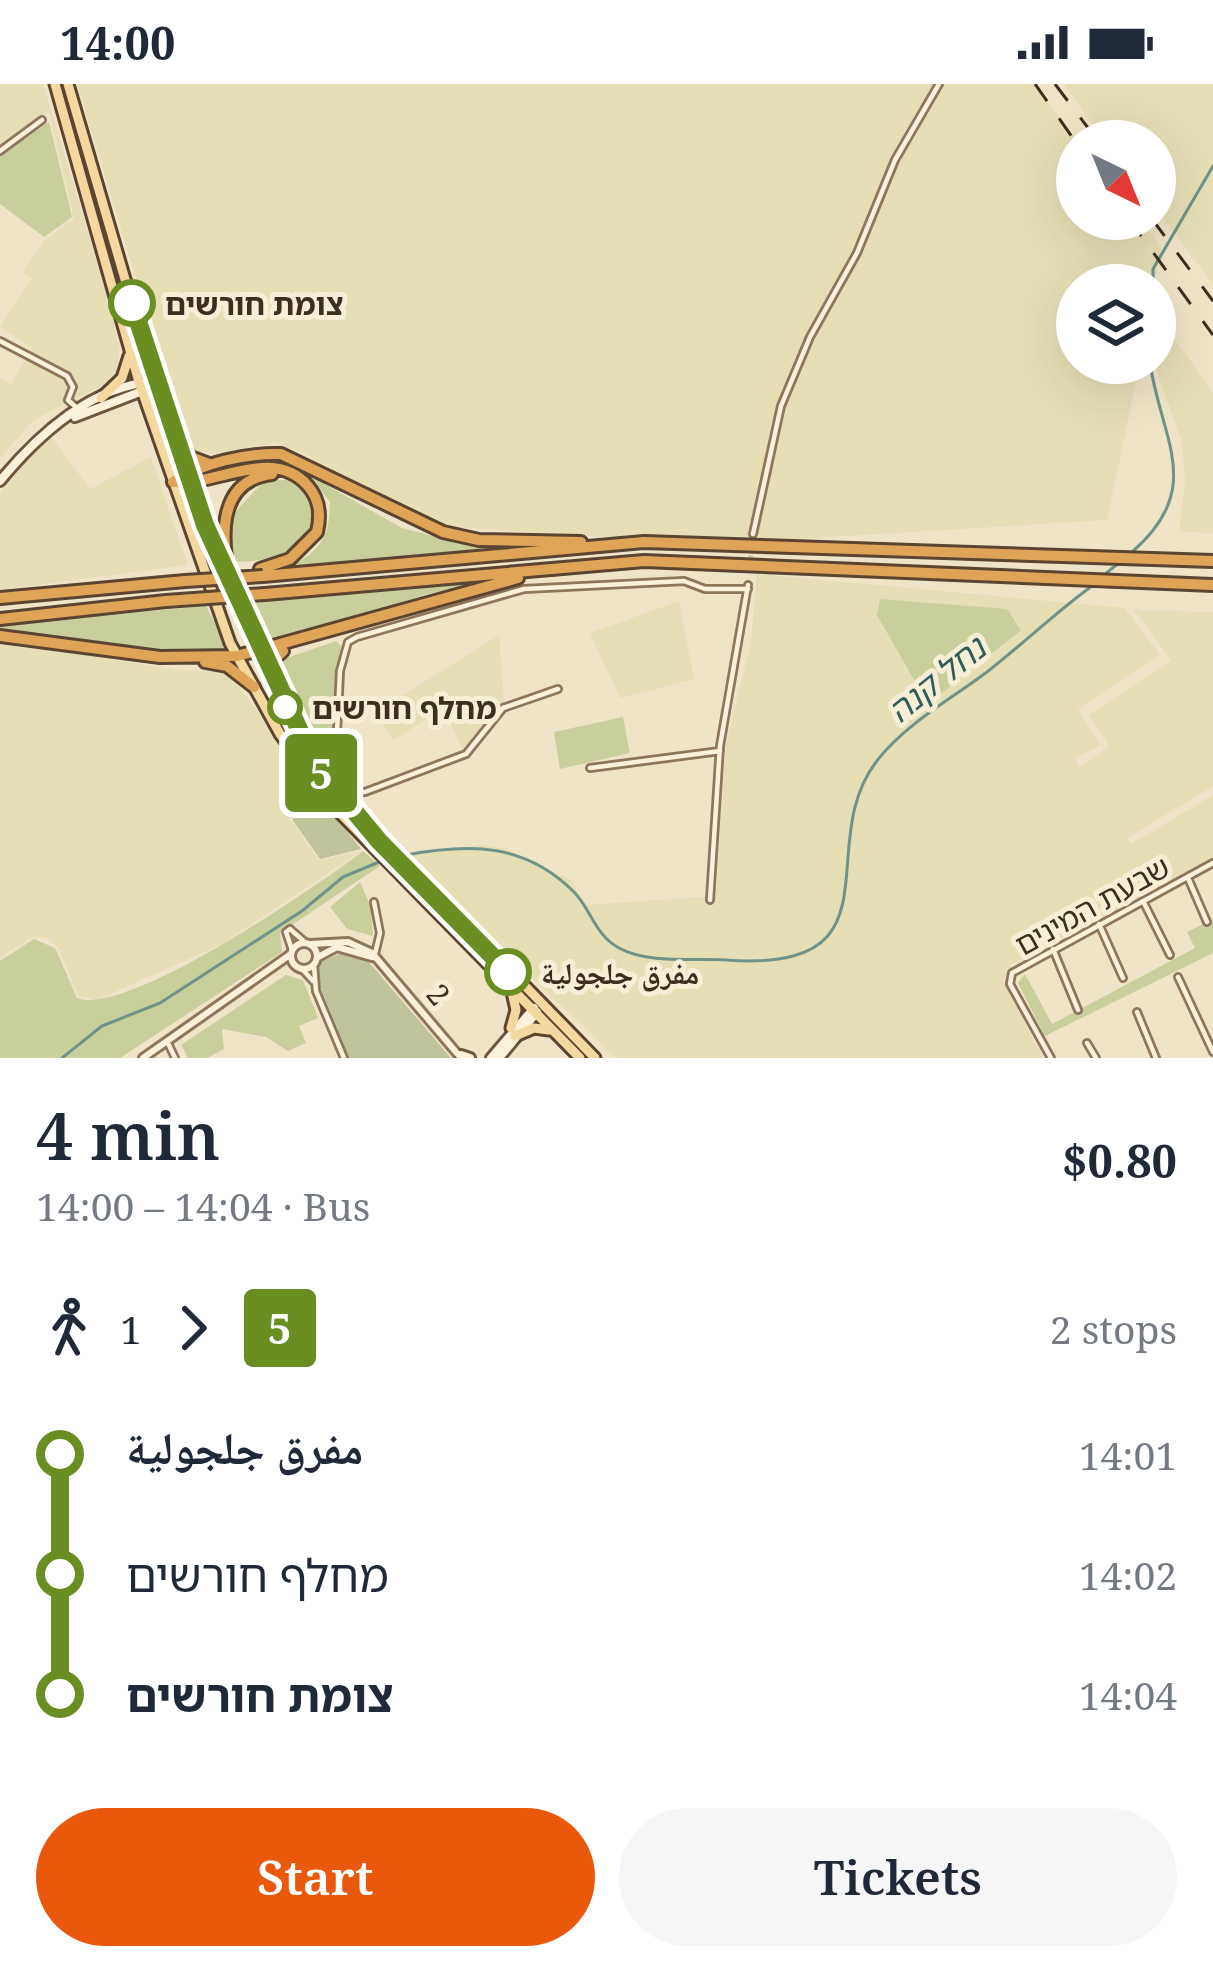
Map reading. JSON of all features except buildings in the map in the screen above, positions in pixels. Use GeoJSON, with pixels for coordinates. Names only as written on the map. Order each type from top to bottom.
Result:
{"type":"FeatureCollection","features":[{"type":"Feature","properties":{"kind":"highway"},"geometry":{"type":"LineString","coordinates":[[177,443],[193,460],[219,464]]}},
{"type":"Feature","properties":{"kind":"highway"},"geometry":{"type":"LineString","coordinates":[[190,478],[252,455],[291,456],[424,525],[479,540],[1213,561]]}},
{"type":"Feature","properties":{"kind":"highway"},"geometry":{"type":"LineString","coordinates":[[173,482],[271,468],[305,482],[319,506],[317,532],[290,559],[262,572]]}},
{"type":"Feature","properties":{"kind":"highway"},"geometry":{"type":"LineString","coordinates":[[232,588],[221,541],[234,495],[268,474],[305,482]]}},
{"type":"Feature","properties":{"kind":"highway"},"geometry":{"type":"LineString","coordinates":[[0,598],[644,542]]}},
{"type":"Feature","properties":{"kind":"highway"},"geometry":{"type":"LineString","coordinates":[[160,657],[260,652],[483,585],[644,561]]}},
{"type":"Feature","properties":{"kind":"highway"},"geometry":{"type":"LineString","coordinates":[[0,619],[644,561],[1213,585]]}},
{"type":"Feature","properties":{"kind":"highway"},"geometry":{"type":"LineString","coordinates":[[0,636],[227,666],[254,687]]}},
{"type":"Feature","properties":{"kind":"highway"},"geometry":{"type":"LineString","coordinates":[[271,676],[268,665],[290,645]]}},
{"type":"Feature","properties":{"kind":"main road"},"geometry":{"type":"LineString","coordinates":[[55,84],[141,387],[199,564],[254,687],[310,778],[510,988],[595,1058]]}},
{"type":"Feature","properties":{"kind":"main road"},"geometry":{"type":"LineString","coordinates":[[68,84],[155,382],[232,588],[271,676],[375,845]]}},
{"type":"Feature","properties":{"kind":"main road"},"geometry":{"type":"LineString","coordinates":[[81,412],[122,379],[130,350]]}},
{"type":"Feature","properties":{"kind":"main road"},"geometry":{"type":"LineString","coordinates":[[0,481],[62,421],[155,382]]}},
{"type":"Feature","properties":{"kind":"main road"},"geometry":{"type":"LineString","coordinates":[[101,398],[141,387]]}},
{"type":"Feature","properties":{"kind":"main road"},"geometry":{"type":"LineString","coordinates":[[417,889],[580,1058]]}},
{"type":"Feature","properties":{"kind":"main road"},"geometry":{"type":"LineString","coordinates":[[510,988],[517,1010],[513,1032]]}},
{"type":"Feature","properties":{"kind":"main road"},"geometry":{"type":"LineString","coordinates":[[492,1057],[536,1009]]}},
{"type":"Feature","properties":{"kind":"main road"},"geometry":{"type":"LineString","coordinates":[[513,1032],[534,1028],[556,1034]]}},
{"type":"Feature","properties":{"kind":"street"},"geometry":{"type":"LineString","coordinates":[[753,534],[781,406],[810,337],[857,253],[895,160],[939,84]]}},
{"type":"Feature","properties":{"kind":"street"},"geometry":{"type":"LineString","coordinates":[[0,151],[42,120]]}},
{"type":"Feature","properties":{"kind":"street"},"geometry":{"type":"LineString","coordinates":[[0,341],[67,376],[73,387],[68,400],[81,412]]}},
{"type":"Feature","properties":{"kind":"street"},"geometry":{"type":"LineString","coordinates":[[337,631],[352,640],[524,589],[684,581],[705,589],[748,587],[720,751],[710,900]]}},
{"type":"Feature","properties":{"kind":"street"},"geometry":{"type":"LineString","coordinates":[[352,640],[340,671],[330,777],[354,792],[466,754],[503,708],[558,689]]}},
{"type":"Feature","properties":{"kind":"street"},"geometry":{"type":"LineString","coordinates":[[590,768],[720,751]]}},
{"type":"Feature","properties":{"kind":"street","name":"שבעת המינים"},"geometry":{"type":"LineString","coordinates":[[1051,1058],[1010,980],[1019,967],[1213,863]]}},
{"type":"Feature","properties":{"kind":"street"},"geometry":{"type":"LineString","coordinates":[[1188,876],[1207,922]]}},
{"type":"Feature","properties":{"kind":"street"},"geometry":{"type":"LineString","coordinates":[[1143,900],[1170,955]]}},
{"type":"Feature","properties":{"kind":"street"},"geometry":{"type":"LineString","coordinates":[[268,975],[299,968],[343,947],[375,957],[380,933],[374,902]]}},
{"type":"Feature","properties":{"kind":"street"},"geometry":{"type":"LineString","coordinates":[[1099,924],[1123,978]]}},
{"type":"Feature","properties":{"kind":"street"},"geometry":{"type":"LineString","coordinates":[[315,987],[316,961],[308,943],[290,929],[286,932],[291,952],[315,987],[344,1058]]}},
{"type":"Feature","properties":{"kind":"street"},"geometry":{"type":"LineString","coordinates":[[143,1058],[308,943]]}},
{"type":"Feature","properties":{"kind":"street","name":"2"},"geometry":{"type":"LineString","coordinates":[[308,943],[354,943],[375,957],[463,1056]]}},
{"type":"Feature","properties":{"kind":"street"},"geometry":{"type":"LineString","coordinates":[[1053,949],[1078,1010]]}},
{"type":"Feature","properties":{"kind":"street"},"geometry":{"type":"LineString","coordinates":[[1178,977],[1213,1052]]}},
{"type":"Feature","properties":{"kind":"street"},"geometry":{"type":"LineString","coordinates":[[1137,1012],[1156,1058]]}},
{"type":"Feature","properties":{"kind":"street"},"geometry":{"type":"LineString","coordinates":[[168,1043],[175,1058]]}},
{"type":"Feature","properties":{"kind":"street"},"geometry":{"type":"LineString","coordinates":[[1088,1043],[1096,1058]]}},
{"type":"Feature","properties":{"kind":"shaded area"},"geometry":{"type":"Polygon","coordinates":[[[0,84],[43,84],[120,336],[117,378],[35,419],[0,458],[0,379],[11,384],[33,348],[0,327],[32,278],[23,272],[46,239],[74,219],[49,112],[0,147],[0,84]]]}},
{"type":"Feature","properties":{"kind":"shaded area"},"geometry":{"type":"Polygon","coordinates":[[[77,84],[1033,84],[1061,120],[1056,120],[1056,240],[1156,240],[1161,246],[1158,264],[1056,264],[1056,384],[1136,384],[1107,520],[781,540],[639,539],[454,527],[386,504],[302,452],[274,443],[214,454],[193,451],[184,436],[77,84]]]}},
{"type":"Feature","properties":{"kind":"shaded area"},"geometry":{"type":"Polygon","coordinates":[[[1064,84],[1213,84],[1213,284],[1176,235],[1176,120],[1090,120],[1064,84]]]}},
{"type":"Feature","properties":{"kind":"shaded area"},"geometry":{"type":"Polygon","coordinates":[[[1176,341],[1213,392],[1213,533],[1179,532],[1185,481],[1182,443],[1162,384],[1176,384],[1176,341]]]}},
{"type":"Feature","properties":{"kind":"shaded area"},"geometry":{"type":"Polygon","coordinates":[[[52,438],[90,489],[151,457],[188,565],[0,590],[0,494],[24,461],[52,438]]]}},
{"type":"Feature","properties":{"kind":"shaded area"},"geometry":{"type":"Polygon","coordinates":[[[757,574],[1125,608],[1160,655],[1078,709],[1100,745],[1075,759],[1079,767],[1110,746],[1089,715],[1171,660],[1134,610],[1213,612],[1213,786],[1127,838],[1132,844],[1213,795],[1213,858],[1011,965],[1004,983],[1043,1058],[616,1058],[404,855],[481,845],[504,848],[569,879],[587,905],[716,896],[726,744],[751,642],[757,574]]]}},
{"type":"Feature","properties":{"kind":"shaded area"},"geometry":{"type":"Polygon","coordinates":[[[679,601],[694,679],[620,698],[590,633],[679,601]]]}},
{"type":"Feature","properties":{"kind":"shaded area"},"geometry":{"type":"Polygon","coordinates":[[[499,635],[504,701],[469,745],[462,749],[444,707],[394,740],[375,713],[499,635]]]}},
{"type":"Feature","properties":{"kind":"shaded area"},"geometry":{"type":"Polygon","coordinates":[[[0,641],[165,668],[229,673],[322,798],[290,819],[319,861],[361,851],[222,944],[99,999],[79,997],[58,947],[48,938],[33,937],[0,958],[0,641]]]}},
{"type":"Feature","properties":{"kind":"green space"},"geometry":{"type":"Polygon","coordinates":[[[49,122],[72,217],[44,237],[0,204],[0,156],[49,122]]]}},
{"type":"Feature","properties":{"kind":"green space"},"geometry":{"type":"Polygon","coordinates":[[[307,474],[402,528],[487,550],[288,567],[315,550],[328,525],[330,502],[307,474]]]}},
{"type":"Feature","properties":{"kind":"green space"},"geometry":{"type":"Polygon","coordinates":[[[265,480],[291,480],[297,485],[310,508],[310,529],[294,546],[275,556],[231,562],[233,514],[265,480]]]}},
{"type":"Feature","properties":{"kind":"green space"},"geometry":{"type":"Polygon","coordinates":[[[499,579],[427,594],[295,637],[262,639],[247,602],[499,579]]]}},
{"type":"Feature","properties":{"kind":"green space"},"geometry":{"type":"Polygon","coordinates":[[[880,599],[1007,609],[1021,630],[928,704],[877,615],[880,599]]]}},
{"type":"Feature","properties":{"kind":"green space"},"geometry":{"type":"Polygon","coordinates":[[[206,606],[229,649],[165,650],[0,631],[0,625],[206,606]]]}},
{"type":"Feature","properties":{"kind":"green space"},"geometry":{"type":"Polygon","coordinates":[[[336,641],[341,646],[330,765],[326,765],[281,667],[287,658],[336,641]]]}},
{"type":"Feature","properties":{"kind":"green space"},"geometry":{"type":"Polygon","coordinates":[[[623,717],[630,753],[560,769],[554,732],[623,717]]]}},
{"type":"Feature","properties":{"kind":"green space"},"geometry":{"type":"Polygon","coordinates":[[[323,801],[361,849],[320,859],[292,819],[323,801]]]}},
{"type":"Feature","properties":{"kind":"green space"},"geometry":{"type":"Polygon","coordinates":[[[363,851],[380,866],[280,933],[282,952],[120,1058],[0,1058],[0,961],[34,939],[55,948],[77,998],[102,999],[136,988],[222,945],[363,851]]]}},
{"type":"Feature","properties":{"kind":"green space"},"geometry":{"type":"Polygon","coordinates":[[[360,882],[371,907],[373,936],[347,929],[330,907],[360,882]]]}},
{"type":"Feature","properties":{"kind":"green space"},"geometry":{"type":"Polygon","coordinates":[[[1213,919],[1213,953],[1045,1036],[1018,983],[1025,974],[1052,1024],[1195,948],[1187,932],[1213,919]]]}},
{"type":"Feature","properties":{"kind":"green space"},"geometry":{"type":"Polygon","coordinates":[[[342,953],[368,961],[451,1058],[349,1058],[317,979],[320,962],[342,953]]]}},
{"type":"Feature","properties":{"kind":"green space"},"geometry":{"type":"Polygon","coordinates":[[[286,975],[303,980],[318,1018],[299,1026],[306,1043],[288,1051],[266,1037],[222,1029],[224,1049],[207,1058],[188,1058],[181,1045],[286,975]]]}},
{"type":"Feature","properties":{"kind":"waterway","name":"נחל קנה"},"geometry":{"type":"LineString","coordinates":[[1156,264],[1213,166]]}},
{"type":"Feature","properties":{"kind":"waterway","name":"נחל קנה"},"geometry":{"type":"LineString","coordinates":[[1132,552],[1168,506],[1173,484],[1169,440],[1154,384]]}},
{"type":"Feature","properties":{"kind":"waterway","name":"נחל קנה"},"geometry":{"type":"LineString","coordinates":[[1104,575],[1120,562]]}},
{"type":"Feature","properties":{"kind":"waterway","name":"נחל קנה"},"geometry":{"type":"LineString","coordinates":[[406,855],[474,849],[536,864],[574,892],[611,943],[643,956],[782,958],[817,946],[836,924],[860,791],[880,757],[917,722],[1092,586]]}},
{"type":"Feature","properties":{"kind":"waterway","name":"נחל קנה"},"geometry":{"type":"LineString","coordinates":[[62,1058],[102,1026],[160,1003],[302,911],[343,877],[379,862]]}},
{"type":"Feature","properties":{"kind":"tunnel"},"geometry":{"type":"LineString","coordinates":[[749,573],[753,534]]}},
{"type":"Feature","properties":{"kind":"railway"},"geometry":{"type":"LineString","coordinates":[[1035,84],[1060,120]]}},
{"type":"Feature","properties":{"kind":"railway"},"geometry":{"type":"LineString","coordinates":[[1055,84],[1082,120]]}},
{"type":"Feature","properties":{"kind":"railway"},"geometry":{"type":"LineString","coordinates":[[1144,240],[1213,335]]}},
{"type":"Feature","properties":{"kind":"railway"},"geometry":{"type":"LineString","coordinates":[[1168,240],[1213,301]]}},
{"type":"Feature","properties":{"kind":"bus line","name":"5"},"geometry":{"type":"LineString","coordinates":[[132,303],[205,525],[236,601],[315,764],[340,800],[508,972]]}},
{"type":"Feature","properties":{"kind":"place","name":"צומת חורשים"},"geometry":{"type":"Point","coordinates":[132,303]}},
{"type":"Feature","properties":{"kind":"place","name":"מחלף חורשים"},"geometry":{"type":"Point","coordinates":[285,707]}},
{"type":"Feature","properties":{"kind":"place","name":"مفرق جلجولية"},"geometry":{"type":"Point","coordinates":[508,972]}}]}
